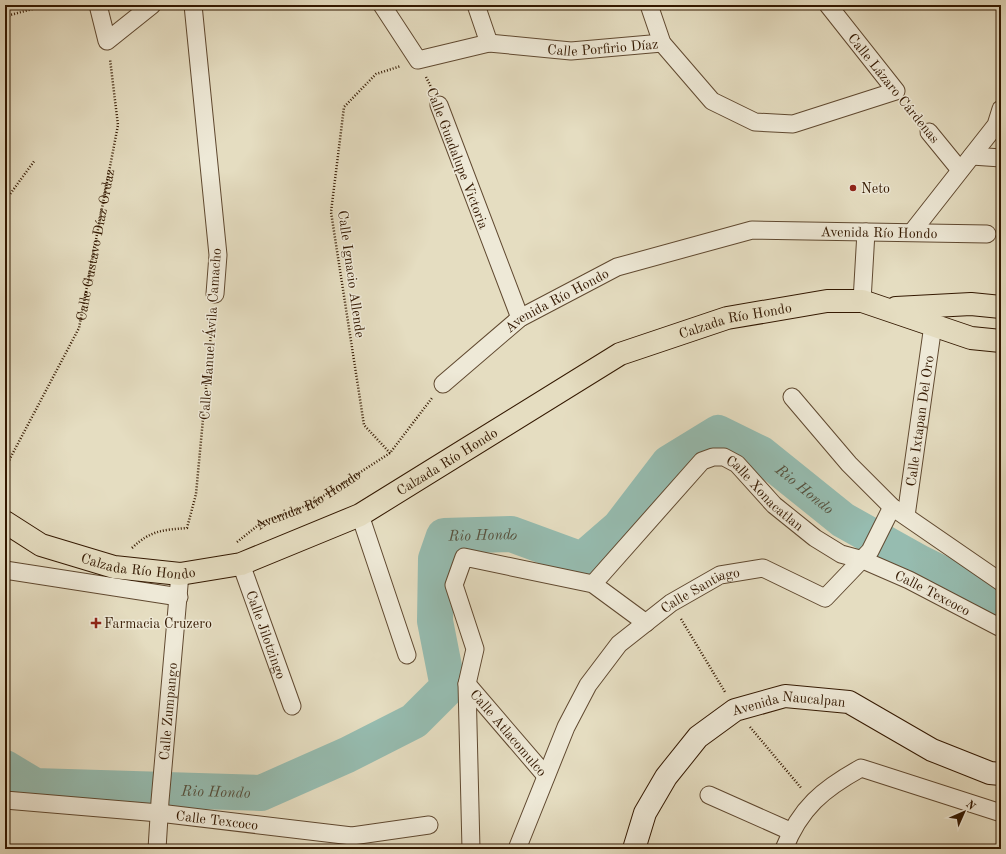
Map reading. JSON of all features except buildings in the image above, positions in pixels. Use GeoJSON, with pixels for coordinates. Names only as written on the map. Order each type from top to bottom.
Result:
{"type":"FeatureCollection","features":[{"type":"Feature","properties":{"kind":"main road","name":"Calzada Río Hondo"},"geometry":{"type":"LineString","coordinates":[[5,522],[41,545],[114,567],[180,574],[241,564],[360,515],[620,354],[727,318],[827,301],[862,301],[887,308],[971,338],[1001,341]]}},
{"type":"Feature","properties":{"kind":"main road","name":"Calzada Río Hondo"},"geometry":{"type":"LineString","coordinates":[[887,308],[971,304],[1001,306]]}},
{"type":"Feature","properties":{"kind":"main road","name":"Avenida Naucalpan"},"geometry":{"type":"LineString","coordinates":[[634,849],[645,813],[666,777],[698,737],[735,710],[785,696],[849,702],[932,750],[990,773],[1001,774]]}},
{"type":"Feature","properties":{"kind":"street"},"geometry":{"type":"LineString","coordinates":[[98,5],[107,41],[152,5]]}},
{"type":"Feature","properties":{"kind":"street","name":"Calle Manuel Ávila Camacho"},"geometry":{"type":"LineString","coordinates":[[193,5],[218,255],[215,294]]}},
{"type":"Feature","properties":{"kind":"street"},"geometry":{"type":"LineString","coordinates":[[382,5],[418,60]]}},
{"type":"Feature","properties":{"kind":"street"},"geometry":{"type":"LineString","coordinates":[[476,5],[490,43]]}},
{"type":"Feature","properties":{"kind":"street"},"geometry":{"type":"LineString","coordinates":[[649,5],[662,43]]}},
{"type":"Feature","properties":{"kind":"street","name":"Calle Lázaro Cárdenas"},"geometry":{"type":"LineString","coordinates":[[828,5],[896,91]]}},
{"type":"Feature","properties":{"kind":"street","name":"Calle Porfirio Díaz"},"geometry":{"type":"LineString","coordinates":[[418,60],[490,43],[571,51],[662,43],[712,101],[754,122],[793,124],[896,91]]}},
{"type":"Feature","properties":{"kind":"street","name":"Calle Guadalupe Victoria"},"geometry":{"type":"LineString","coordinates":[[439,105],[520,318]]}},
{"type":"Feature","properties":{"kind":"street"},"geometry":{"type":"LineString","coordinates":[[912,232],[996,125],[1001,109]]}},
{"type":"Feature","properties":{"kind":"street","name":"Calle Lázaro Cárdenas"},"geometry":{"type":"LineString","coordinates":[[929,132],[960,170]]}},
{"type":"Feature","properties":{"kind":"street"},"geometry":{"type":"LineString","coordinates":[[972,156],[1001,158]]}},
{"type":"Feature","properties":{"kind":"street","name":"Avenida Río Hondo"},"geometry":{"type":"LineString","coordinates":[[443,384],[520,318],[617,267],[752,230],[987,234]]}},
{"type":"Feature","properties":{"kind":"street"},"geometry":{"type":"LineString","coordinates":[[862,301],[866,232]]}},
{"type":"Feature","properties":{"kind":"street","name":"Calle Ixtapan Del Oro"},"geometry":{"type":"LineString","coordinates":[[906,516],[933,325]]}},
{"type":"Feature","properties":{"kind":"street"},"geometry":{"type":"LineString","coordinates":[[792,397],[849,464],[892,507],[1001,582]]}},
{"type":"Feature","properties":{"kind":"street","name":"Calle Xonacatlan"},"geometry":{"type":"LineString","coordinates":[[593,584],[702,461],[713,457],[724,457],[737,464],[774,505],[814,538],[841,554],[867,555]]}},
{"type":"Feature","properties":{"kind":"street","name":"Calle Santiago"},"geometry":{"type":"LineString","coordinates":[[546,776],[566,727],[588,685],[619,644],[671,603],[720,575],[763,568],[825,598],[867,555],[892,507]]}},
{"type":"Feature","properties":{"kind":"street"},"geometry":{"type":"LineString","coordinates":[[360,515],[407,655]]}},
{"type":"Feature","properties":{"kind":"street","name":"Calle Texcoco"},"geometry":{"type":"LineString","coordinates":[[867,555],[909,580],[1001,628]]}},
{"type":"Feature","properties":{"kind":"street"},"geometry":{"type":"LineString","coordinates":[[471,849],[467,684],[475,649],[454,585],[464,557],[593,584],[646,623]]}},
{"type":"Feature","properties":{"kind":"street","name":"Calle Jilotzingo"},"geometry":{"type":"LineString","coordinates":[[241,564],[292,706]]}},
{"type":"Feature","properties":{"kind":"street"},"geometry":{"type":"LineString","coordinates":[[5,570],[179,597]]}},
{"type":"Feature","properties":{"kind":"street","name":"Calle Zumpango"},"geometry":{"type":"LineString","coordinates":[[157,849],[180,574]]}},
{"type":"Feature","properties":{"kind":"street","name":"Calle Atlacomulco"},"geometry":{"type":"LineString","coordinates":[[467,684],[546,776],[517,849]]}},
{"type":"Feature","properties":{"kind":"street"},"geometry":{"type":"LineString","coordinates":[[784,849],[790,831],[812,802],[833,783],[861,768],[1001,813]]}},
{"type":"Feature","properties":{"kind":"street"},"geometry":{"type":"LineString","coordinates":[[709,795],[790,831]]}},
{"type":"Feature","properties":{"kind":"street","name":"Calle Texcoco"},"geometry":{"type":"LineString","coordinates":[[5,800],[160,807],[352,836],[429,825]]}},
{"type":"Feature","properties":{"kind":"path"},"geometry":{"type":"LineString","coordinates":[[5,21],[10,15],[48,5]]}},
{"type":"Feature","properties":{"kind":"path","name":"Calle Gustavo Díaz Ordaz"},"geometry":{"type":"LineString","coordinates":[[5,468],[79,328],[118,125],[107,41]]}},
{"type":"Feature","properties":{"kind":"path","name":"Calle Guadalupe Victoria"},"geometry":{"type":"LineString","coordinates":[[418,60],[439,105]]}},
{"type":"Feature","properties":{"kind":"path","name":"Calle Ignacio Allende"},"geometry":{"type":"LineString","coordinates":[[390,453],[364,425],[331,212],[344,106],[376,74],[418,60]]}},
{"type":"Feature","properties":{"kind":"path","name":"Calle Lázaro Cárdenas"},"geometry":{"type":"LineString","coordinates":[[896,91],[929,132]]}},
{"type":"Feature","properties":{"kind":"path"},"geometry":{"type":"LineString","coordinates":[[5,201],[35,160]]}},
{"type":"Feature","properties":{"kind":"path","name":"Calle Manuel Ávila Camacho"},"geometry":{"type":"LineString","coordinates":[[114,567],[140,540],[153,533],[159,530],[187,528],[196,494],[215,294]]}},
{"type":"Feature","properties":{"kind":"path","name":"Avenida Río Hondo"},"geometry":{"type":"LineString","coordinates":[[236,543],[261,523],[311,504],[390,453],[443,384]]}},
{"type":"Feature","properties":{"kind":"path"},"geometry":{"type":"LineString","coordinates":[[671,603],[735,710],[812,802]]}},
{"type":"Feature","properties":{"kind":"waterway","name":"Rio Hondo"},"geometry":{"type":"LineString","coordinates":[[5,768],[35,786],[261,793],[347,755],[414,721],[448,687],[435,621],[436,559],[444,536],[511,534],[582,560],[620,527],[669,463],[718,433],[761,454],[843,520],[920,563],[1001,603]]}},
{"type":"Feature","properties":{"kind":"place","name":"Neto"},"geometry":{"type":"Point","coordinates":[853,188]}},
{"type":"Feature","properties":{"kind":"place","name":"Farmacia Cruzero"},"geometry":{"type":"Point","coordinates":[96,623]}}]}
